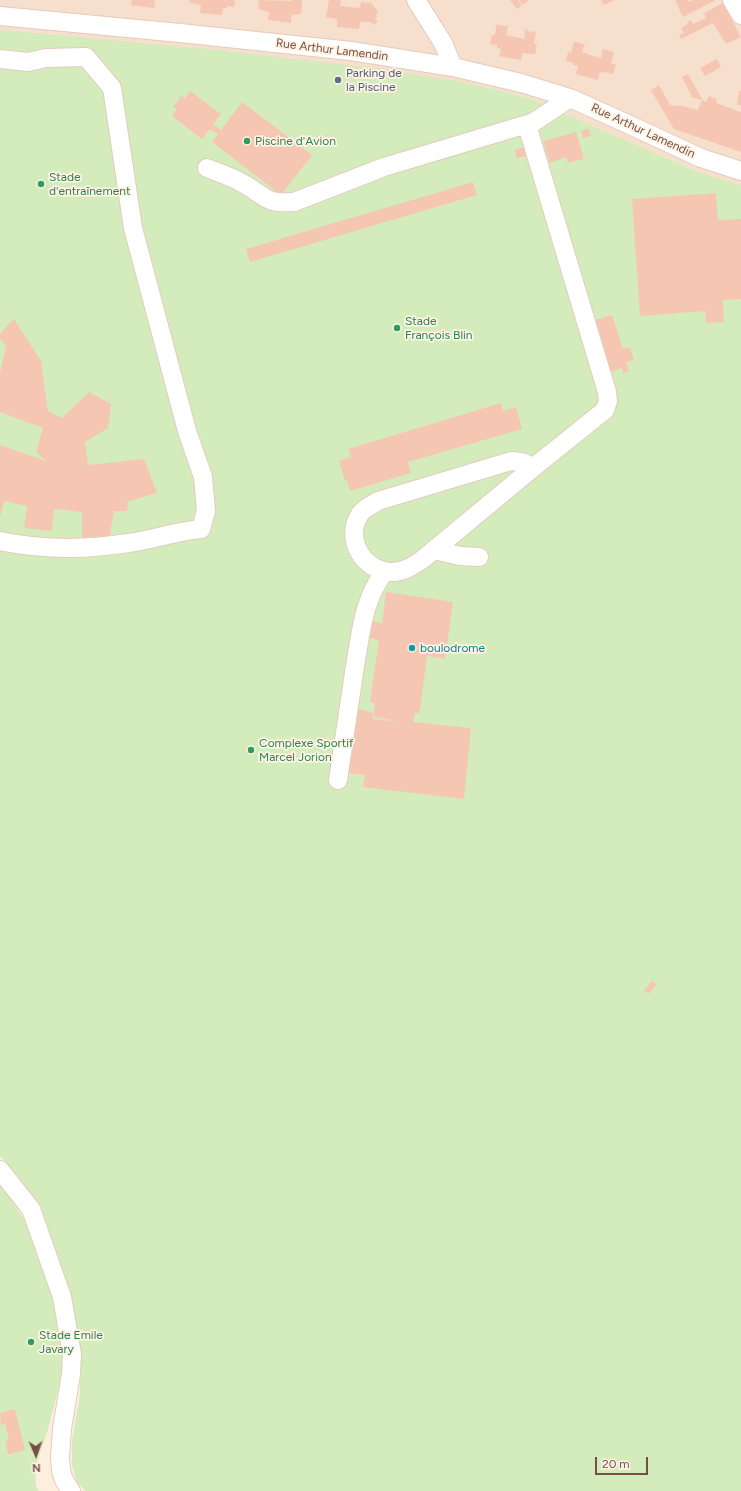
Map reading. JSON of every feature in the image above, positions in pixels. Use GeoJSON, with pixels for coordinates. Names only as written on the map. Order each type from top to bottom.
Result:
{"type":"FeatureCollection","features":[{"type":"Feature","properties":{"kind":"street"},"geometry":{"type":"LineString","coordinates":[[416,0],[443,43],[453,68]]}},
{"type":"Feature","properties":{"kind":"street"},"geometry":{"type":"LineString","coordinates":[[732,0],[741,15]]}},
{"type":"Feature","properties":{"kind":"street","name":"Rue Arthur Lamendin"},"geometry":{"type":"LineString","coordinates":[[0,16],[343,50],[453,68],[521,83],[570,98],[701,158],[741,171]]}},
{"type":"Feature","properties":{"kind":"street"},"geometry":{"type":"LineString","coordinates":[[0,59],[28,62],[46,58],[86,57],[112,88],[133,228],[186,431],[203,477],[206,510],[201,529],[189,530],[130,543],[79,549],[20,545],[0,541]]}},
{"type":"Feature","properties":{"kind":"street"},"geometry":{"type":"LineString","coordinates":[[207,168],[243,184],[268,201],[280,203],[294,202],[384,167],[534,122],[570,98]]}},
{"type":"Feature","properties":{"kind":"street"},"geometry":{"type":"LineString","coordinates":[[526,125],[607,392],[608,401],[606,410],[534,467],[434,550],[408,569],[393,572],[379,570],[369,564],[361,556],[356,546],[354,536],[360,513],[378,501],[511,461],[521,462],[534,467]]}},
{"type":"Feature","properties":{"kind":"street"},"geometry":{"type":"LineString","coordinates":[[434,550],[460,556],[479,558]]}},
{"type":"Feature","properties":{"kind":"street"},"geometry":{"type":"LineString","coordinates":[[338,780],[365,608],[377,582],[385,571]]}},
{"type":"Feature","properties":{"kind":"street"},"geometry":{"type":"LineString","coordinates":[[0,1170],[31,1209],[62,1297],[72,1354],[71,1374],[62,1429],[60,1457],[62,1476],[71,1491]]}},
{"type":"Feature","properties":{"kind":"shaded area"},"geometry":{"type":"Polygon","coordinates":[[[0,0],[741,0],[741,185],[696,171],[529,98],[490,88],[452,80],[0,30],[0,0]]]}},
{"type":"Feature","properties":{"kind":"green space","name":"Complexe Sportif Marcel Jorion"},"geometry":{"type":"Polygon","coordinates":[[[0,30],[218,50],[373,68],[452,80],[529,98],[696,171],[741,185],[741,1491],[86,1491],[77,1483],[72,1465],[72,1441],[80,1393],[80,1358],[37,1218],[10,1168],[0,1156],[0,30]]]}},
{"type":"Feature","properties":{"kind":"green space","name":"Stade Emile Javary"},"geometry":{"type":"Polygon","coordinates":[[[0,1181],[25,1221],[46,1274],[60,1319],[65,1365],[48,1429],[35,1468],[36,1486],[39,1491],[0,1491],[0,1181]]]}},
{"type":"Feature","properties":{"kind":"building"},"geometry":{"type":"Polygon","coordinates":[[[132,0],[155,0],[154,8],[131,5],[132,0]]]}},
{"type":"Feature","properties":{"kind":"building"},"geometry":{"type":"Polygon","coordinates":[[[190,0],[235,0],[234,7],[227,6],[227,8],[223,8],[222,15],[200,13],[201,5],[190,3],[190,0]]]}},
{"type":"Feature","properties":{"kind":"building"},"geometry":{"type":"Polygon","coordinates":[[[259,0],[302,0],[301,14],[291,15],[291,23],[268,20],[269,12],[258,9],[259,0]]]}},
{"type":"Feature","properties":{"kind":"building"},"geometry":{"type":"Polygon","coordinates":[[[329,0],[341,0],[340,6],[360,8],[361,2],[370,3],[370,1],[378,12],[375,19],[378,21],[374,25],[370,22],[360,22],[359,29],[337,27],[337,19],[326,17],[329,0]]]}},
{"type":"Feature","properties":{"kind":"building"},"geometry":{"type":"Polygon","coordinates":[[[510,0],[518,0],[522,6],[517,9],[510,0]]]}},
{"type":"Feature","properties":{"kind":"building"},"geometry":{"type":"Polygon","coordinates":[[[519,0],[527,0],[528,1],[523,5],[519,0]]]}},
{"type":"Feature","properties":{"kind":"building"},"geometry":{"type":"Polygon","coordinates":[[[601,0],[615,0],[604,5],[601,0]]]}},
{"type":"Feature","properties":{"kind":"building"},"geometry":{"type":"Polygon","coordinates":[[[675,0],[688,0],[689,2],[693,0],[716,0],[683,17],[675,0]]]}},
{"type":"Feature","properties":{"kind":"building"},"geometry":{"type":"Polygon","coordinates":[[[723,3],[741,37],[726,44],[713,23],[681,39],[679,35],[684,33],[681,28],[688,24],[687,22],[691,20],[693,24],[706,18],[704,13],[723,3]]]}},
{"type":"Feature","properties":{"kind":"building"},"geometry":{"type":"Polygon","coordinates":[[[497,23],[498,25],[508,25],[506,35],[524,39],[526,27],[527,31],[536,31],[534,44],[537,44],[535,54],[522,53],[521,60],[499,56],[501,49],[497,48],[497,45],[490,44],[492,35],[495,35],[497,23]]]}},
{"type":"Feature","properties":{"kind":"building"},"geometry":{"type":"Polygon","coordinates":[[[574,41],[583,44],[585,43],[582,52],[593,56],[601,58],[603,49],[614,52],[611,63],[616,65],[613,74],[600,72],[598,80],[576,74],[578,66],[573,65],[574,63],[566,61],[568,52],[571,53],[574,41]]]}},
{"type":"Feature","properties":{"kind":"building"},"geometry":{"type":"Polygon","coordinates":[[[717,59],[721,67],[705,76],[700,68],[717,59]]]}},
{"type":"Feature","properties":{"kind":"building"},"geometry":{"type":"Polygon","coordinates":[[[688,74],[703,101],[706,102],[709,96],[717,99],[716,103],[741,112],[741,152],[674,129],[651,90],[659,85],[670,105],[698,110],[702,100],[692,97],[682,77],[688,74]]]}},
{"type":"Feature","properties":{"kind":"building"},"geometry":{"type":"Polygon","coordinates":[[[190,91],[221,114],[213,124],[221,130],[242,102],[312,155],[281,195],[212,142],[218,134],[210,129],[202,139],[172,116],[177,109],[173,107],[181,96],[185,98],[190,91]]]}},
{"type":"Feature","properties":{"kind":"building"},"geometry":{"type":"Polygon","coordinates":[[[739,91],[741,91],[741,105],[737,105],[739,91]]]}},
{"type":"Feature","properties":{"kind":"building"},"geometry":{"type":"Polygon","coordinates":[[[589,129],[591,136],[583,138],[581,131],[589,129]]]}},
{"type":"Feature","properties":{"kind":"building"},"geometry":{"type":"Polygon","coordinates":[[[576,132],[584,159],[568,163],[566,157],[550,163],[543,141],[576,132]]]}},
{"type":"Feature","properties":{"kind":"building"},"geometry":{"type":"Polygon","coordinates":[[[524,147],[527,156],[517,158],[514,150],[524,147]]]}},
{"type":"Feature","properties":{"kind":"building"},"geometry":{"type":"Polygon","coordinates":[[[473,182],[477,195],[250,262],[246,249],[473,182]]]}},
{"type":"Feature","properties":{"kind":"building"},"geometry":{"type":"Polygon","coordinates":[[[716,193],[718,220],[741,219],[741,299],[723,300],[724,322],[706,323],[705,311],[640,316],[632,199],[716,193]]]}},
{"type":"Feature","properties":{"kind":"building"},"geometry":{"type":"Polygon","coordinates":[[[612,315],[623,349],[630,347],[634,360],[626,362],[629,371],[623,373],[622,368],[610,372],[595,320],[612,315]]]}},
{"type":"Feature","properties":{"kind":"building"},"geometry":{"type":"Polygon","coordinates":[[[14,319],[41,361],[48,411],[62,418],[89,392],[111,404],[108,428],[85,442],[88,465],[144,459],[157,493],[127,502],[128,511],[114,511],[109,539],[82,538],[82,512],[54,509],[52,531],[24,528],[27,506],[4,501],[0,517],[0,445],[46,461],[36,452],[43,428],[0,412],[0,373],[6,346],[0,339],[0,334],[14,319]]]}},
{"type":"Feature","properties":{"kind":"building"},"geometry":{"type":"Polygon","coordinates":[[[501,403],[503,411],[516,407],[522,429],[408,462],[411,473],[350,491],[347,481],[345,481],[339,461],[351,457],[348,449],[501,403]]]}},
{"type":"Feature","properties":{"kind":"building"},"geometry":{"type":"Polygon","coordinates":[[[386,592],[453,602],[445,659],[427,656],[420,710],[419,713],[415,713],[413,722],[471,728],[464,799],[363,787],[365,775],[348,773],[358,709],[372,712],[373,717],[375,703],[370,702],[379,640],[369,638],[372,621],[382,623],[386,592]],[[373,717],[373,719],[393,720],[373,717]]]}},
{"type":"Feature","properties":{"kind":"building"},"geometry":{"type":"Polygon","coordinates":[[[652,981],[657,985],[648,994],[644,990],[652,981]]]}},
{"type":"Feature","properties":{"kind":"building"},"geometry":{"type":"Polygon","coordinates":[[[15,1409],[25,1450],[8,1454],[5,1441],[9,1440],[5,1424],[1,1425],[0,1413],[15,1409]]]}},
{"type":"Feature","properties":{"kind":"place","name":"Parking de la Piscine"},"geometry":{"type":"Point","coordinates":[338,80]}},
{"type":"Feature","properties":{"kind":"place","name":"Piscine d'Avion"},"geometry":{"type":"Point","coordinates":[247,141]}},
{"type":"Feature","properties":{"kind":"place","name":"Stade d'entraînement"},"geometry":{"type":"Point","coordinates":[41,184]}},
{"type":"Feature","properties":{"kind":"place","name":"Stade François Blin"},"geometry":{"type":"Point","coordinates":[397,328]}},
{"type":"Feature","properties":{"kind":"place","name":"boulodrome"},"geometry":{"type":"Point","coordinates":[412,648]}},
{"type":"Feature","properties":{"kind":"place","name":"Complexe Sportif Marcel Jorion"},"geometry":{"type":"Point","coordinates":[251,750]}},
{"type":"Feature","properties":{"kind":"place","name":"Stade Emile Javary"},"geometry":{"type":"Point","coordinates":[31,1342]}}]}
